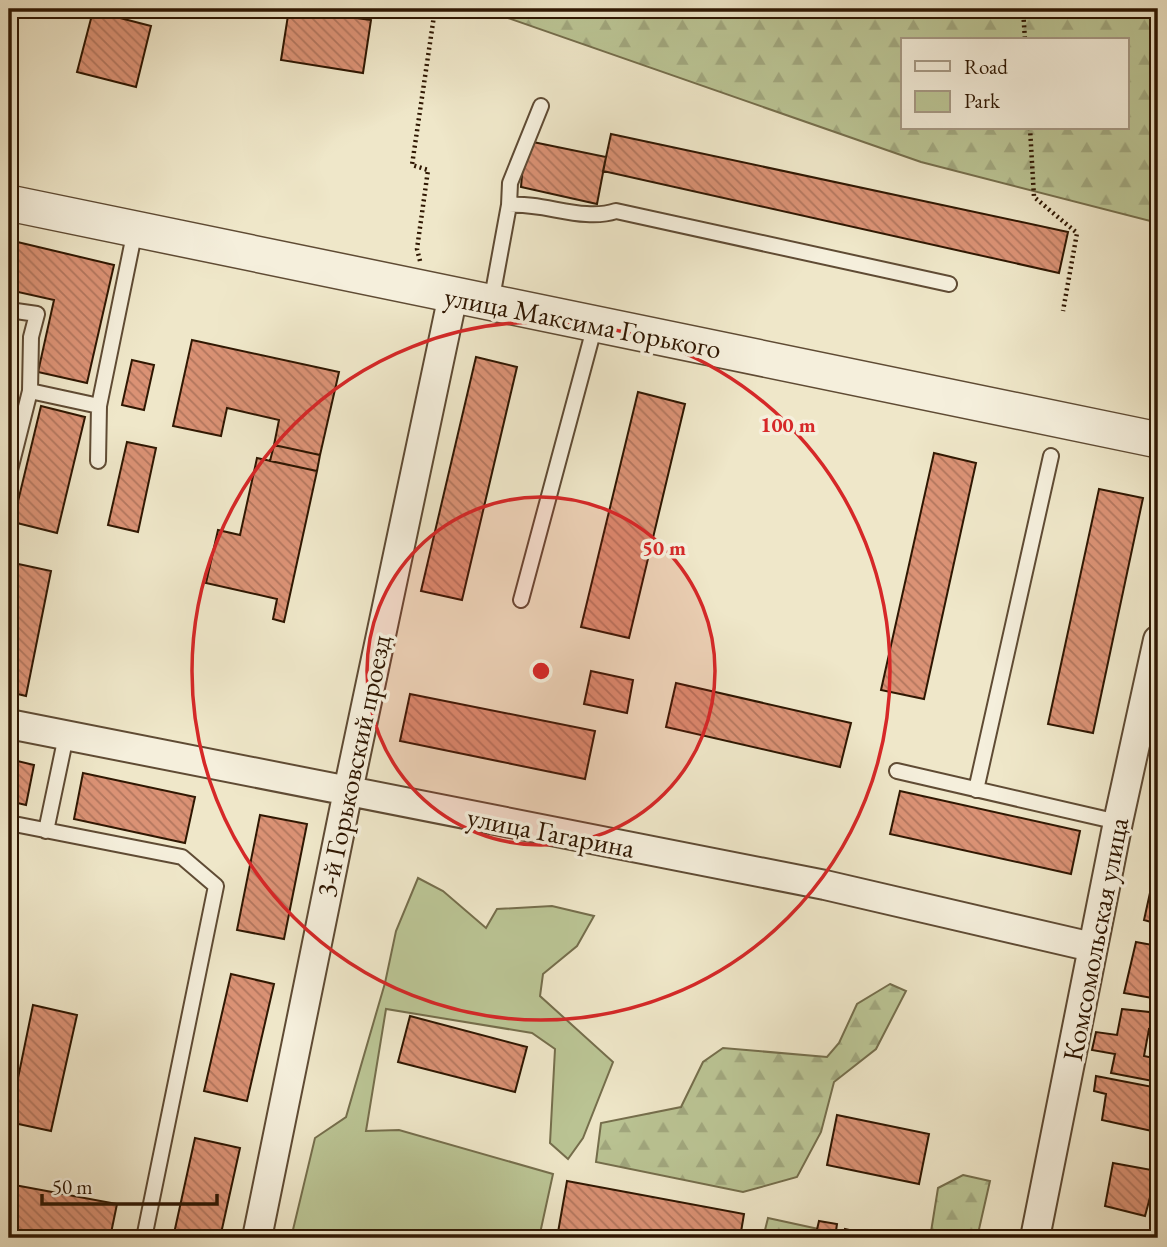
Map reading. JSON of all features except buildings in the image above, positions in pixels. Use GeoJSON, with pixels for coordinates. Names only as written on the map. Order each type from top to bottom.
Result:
{"type":"FeatureCollection","features":[{"type":"Feature","properties":{"kind":"street","name":"улица Максима Горького"},"geometry":{"type":"LineString","coordinates":[[9,203],[1158,440]]}},
{"type":"Feature","properties":{"kind":"street","name":"3-й Горьковский проезд"},"geometry":{"type":"LineString","coordinates":[[257,1238],[453,295]]}},
{"type":"Feature","properties":{"kind":"street","name":"Комсомольская улица"},"geometry":{"type":"LineString","coordinates":[[1035,1238],[1092,947],[1158,640]]}},
{"type":"Feature","properties":{"kind":"street","name":"улица Гагарина"},"geometry":{"type":"LineString","coordinates":[[9,724],[825,885],[1092,947]]}},
{"type":"Feature","properties":{"kind":"lane"},"geometry":{"type":"LineString","coordinates":[[491,304],[509,205],[510,183],[541,106]]}},
{"type":"Feature","properties":{"kind":"lane"},"geometry":{"type":"LineString","coordinates":[[509,205],[526,204],[602,216],[616,211],[949,284]]}},
{"type":"Feature","properties":{"kind":"lane"},"geometry":{"type":"LineString","coordinates":[[98,461],[99,406],[135,229]]}},
{"type":"Feature","properties":{"kind":"lane"},"geometry":{"type":"LineString","coordinates":[[9,310],[37,314],[31,337],[30,391],[9,474]]}},
{"type":"Feature","properties":{"kind":"lane"},"geometry":{"type":"LineString","coordinates":[[521,600],[595,324]]}},
{"type":"Feature","properties":{"kind":"lane"},"geometry":{"type":"LineString","coordinates":[[30,391],[99,406]]}},
{"type":"Feature","properties":{"kind":"lane"},"geometry":{"type":"LineString","coordinates":[[976,789],[1051,456]]}},
{"type":"Feature","properties":{"kind":"lane"},"geometry":{"type":"LineString","coordinates":[[46,831],[66,736]]}},
{"type":"Feature","properties":{"kind":"lane"},"geometry":{"type":"LineString","coordinates":[[897,771],[1118,822]]}},
{"type":"Feature","properties":{"kind":"lane"},"geometry":{"type":"LineString","coordinates":[[9,823],[182,857],[216,886],[144,1238]]}},
{"type":"Feature","properties":{"kind":"path"},"geometry":{"type":"LineString","coordinates":[[420,262],[417,249],[428,170],[412,165],[435,9]]}},
{"type":"Feature","properties":{"kind":"path"},"geometry":{"type":"LineString","coordinates":[[1023,9],[1025,38]]}},
{"type":"Feature","properties":{"kind":"path"},"geometry":{"type":"LineString","coordinates":[[1030,130],[1034,197],[1077,233],[1063,311]]}},
{"type":"Feature","properties":{"kind":"green space"},"geometry":{"type":"Polygon","coordinates":[[[482,9],[1158,9],[1158,223],[921,162],[482,9]]]}},
{"type":"Feature","properties":{"kind":"green space"},"geometry":{"type":"Polygon","coordinates":[[[418,878],[443,891],[486,928],[497,909],[552,906],[594,916],[577,946],[543,974],[540,996],[613,1062],[583,1138],[568,1159],[550,1143],[555,1049],[532,1033],[386,1009],[366,1131],[399,1130],[553,1174],[539,1238],[291,1238],[315,1138],[346,1117],[385,983],[396,931],[418,878]]]}},
{"type":"Feature","properties":{"kind":"green space"},"geometry":{"type":"Polygon","coordinates":[[[890,984],[906,991],[876,1049],[834,1082],[821,1132],[797,1177],[743,1192],[596,1162],[601,1123],[681,1107],[703,1062],[723,1048],[827,1057],[839,1043],[857,1004],[890,984]]]}},
{"type":"Feature","properties":{"kind":"green space"},"geometry":{"type":"Polygon","coordinates":[[[963,1175],[990,1181],[977,1238],[930,1238],[938,1188],[963,1175]]]}},
{"type":"Feature","properties":{"kind":"green space"},"geometry":{"type":"Polygon","coordinates":[[[768,1218],[860,1238],[763,1238],[768,1218]]]}}]}
